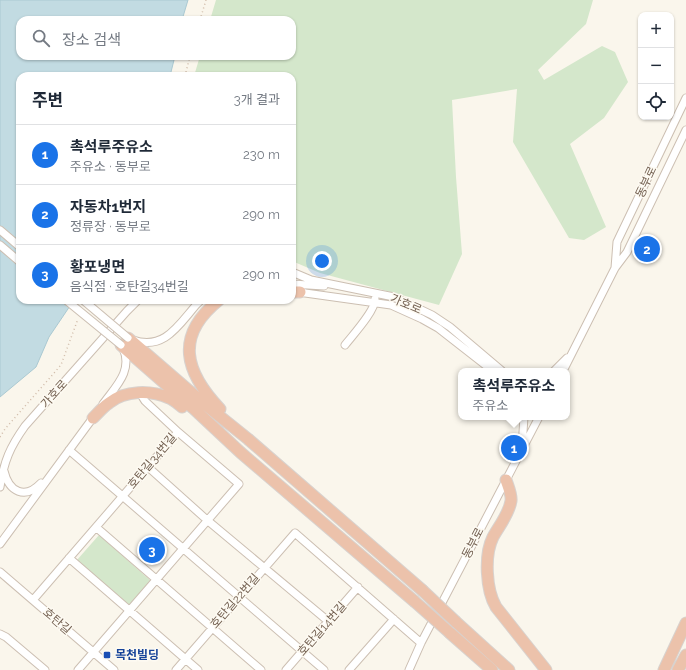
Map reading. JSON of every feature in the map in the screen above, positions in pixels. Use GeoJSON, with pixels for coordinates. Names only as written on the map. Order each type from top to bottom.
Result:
{"type":"FeatureCollection","features":[{"type":"Feature","properties":{"kind":"highway"},"geometry":{"type":"LineString","coordinates":[[213,304],[206,310],[194,326],[189,340],[189,355],[194,371],[210,399],[248,439]]}},
{"type":"Feature","properties":{"kind":"highway"},"geometry":{"type":"LineString","coordinates":[[124,342],[248,439],[422,590],[509,670]]}},
{"type":"Feature","properties":{"kind":"highway"},"geometry":{"type":"LineString","coordinates":[[124,342],[240,452],[492,670]]}},
{"type":"Feature","properties":{"kind":"highway"},"geometry":{"type":"LineString","coordinates":[[93,418],[110,402],[121,396],[140,393],[154,393],[170,398],[240,452]]}},
{"type":"Feature","properties":{"kind":"highway"},"geometry":{"type":"LineString","coordinates":[[506,480],[511,500],[508,510],[492,538],[489,547],[489,589],[491,598],[496,606],[546,670]]}},
{"type":"Feature","properties":{"kind":"highway"},"geometry":{"type":"LineString","coordinates":[[664,670],[686,623]]}},
{"type":"Feature","properties":{"kind":"highway"},"geometry":{"type":"LineString","coordinates":[[678,670],[686,655]]}},
{"type":"Feature","properties":{"kind":"street","name":"동부로"},"geometry":{"type":"LineString","coordinates":[[615,268],[617,242],[686,98]]}},
{"type":"Feature","properties":{"kind":"street","name":"동부로"},"geometry":{"type":"LineString","coordinates":[[565,368],[615,268],[627,252],[686,130]]}},
{"type":"Feature","properties":{"kind":"street"},"geometry":{"type":"LineString","coordinates":[[0,230],[16,244]]}},
{"type":"Feature","properties":{"kind":"street"},"geometry":{"type":"LineString","coordinates":[[0,245],[16,259]]}},
{"type":"Feature","properties":{"kind":"street","name":"가호로"},"geometry":{"type":"LineString","coordinates":[[296,274],[311,280],[394,298],[432,315],[450,327],[498,368]]}},
{"type":"Feature","properties":{"kind":"street"},"geometry":{"type":"LineString","coordinates":[[296,284],[350,288]]}},
{"type":"Feature","properties":{"kind":"street","name":"가호로"},"geometry":{"type":"LineString","coordinates":[[296,291],[391,305],[438,328],[489,368]]}},
{"type":"Feature","properties":{"kind":"street"},"geometry":{"type":"LineString","coordinates":[[345,345],[370,313],[375,303],[375,293]]}},
{"type":"Feature","properties":{"kind":"street"},"geometry":{"type":"LineString","coordinates":[[72,304],[124,342],[157,341],[169,335],[197,304]]}},
{"type":"Feature","properties":{"kind":"street"},"geometry":{"type":"LineString","coordinates":[[0,544],[93,418],[120,380],[127,367],[124,342],[87,304]]}},
{"type":"Feature","properties":{"kind":"street","name":"가호로"},"geometry":{"type":"LineString","coordinates":[[127,311],[132,304]]}},
{"type":"Feature","properties":{"kind":"street","name":"가호로"},"geometry":{"type":"LineString","coordinates":[[0,487],[5,460],[14,442],[25,426],[134,304]]}},
{"type":"Feature","properties":{"kind":"street"},"geometry":{"type":"LineString","coordinates":[[557,368],[573,352]]}},
{"type":"Feature","properties":{"kind":"street","name":"호탄길34번길"},"geometry":{"type":"LineString","coordinates":[[33,600],[97,528],[178,432],[145,401],[140,393]]}},
{"type":"Feature","properties":{"kind":"street"},"geometry":{"type":"LineString","coordinates":[[521,451],[524,420]]}},
{"type":"Feature","properties":{"kind":"street","name":"동부로"},"geometry":{"type":"LineString","coordinates":[[409,670],[537,420]]}},
{"type":"Feature","properties":{"kind":"street"},"geometry":{"type":"LineString","coordinates":[[78,670],[239,484],[178,432]]}},
{"type":"Feature","properties":{"kind":"street"},"geometry":{"type":"LineString","coordinates":[[69,450],[123,496]]}},
{"type":"Feature","properties":{"kind":"street"},"geometry":{"type":"LineString","coordinates":[[4,468],[6,480],[12,488],[20,492],[29,492],[36,488],[59,464]]}},
{"type":"Feature","properties":{"kind":"street"},"geometry":{"type":"LineString","coordinates":[[148,467],[207,520],[328,621]]}},
{"type":"Feature","properties":{"kind":"street","name":"호탄길34번길"},"geometry":{"type":"LineString","coordinates":[[123,496],[324,670]]}},
{"type":"Feature","properties":{"kind":"street"},"geometry":{"type":"LineString","coordinates":[[97,528],[261,670]]}},
{"type":"Feature","properties":{"kind":"street","name":"호탄길22번길"},"geometry":{"type":"LineString","coordinates":[[176,670],[295,533],[358,587]]}},
{"type":"Feature","properties":{"kind":"street"},"geometry":{"type":"LineString","coordinates":[[69,558],[198,670]]}},
{"type":"Feature","properties":{"kind":"street","name":"호탄길"},"geometry":{"type":"LineString","coordinates":[[0,572],[114,670]]}},
{"type":"Feature","properties":{"kind":"street"},"geometry":{"type":"LineString","coordinates":[[358,587],[422,643]]}},
{"type":"Feature","properties":{"kind":"street","name":"호탄길14번길"},"geometry":{"type":"LineString","coordinates":[[286,670],[358,587]]}},
{"type":"Feature","properties":{"kind":"street"},"geometry":{"type":"LineString","coordinates":[[349,670],[394,619]]}},
{"type":"Feature","properties":{"kind":"street"},"geometry":{"type":"LineString","coordinates":[[0,634],[6,637],[45,670]]}},
{"type":"Feature","properties":{"kind":"path"},"geometry":{"type":"LineString","coordinates":[[201,16],[206,0]]}},
{"type":"Feature","properties":{"kind":"path"},"geometry":{"type":"LineString","coordinates":[[186,72],[189,60]]}},
{"type":"Feature","properties":{"kind":"path"},"geometry":{"type":"LineString","coordinates":[[0,437],[5,429],[61,366],[79,317]]}},
{"type":"Feature","properties":{"kind":"green space"},"geometry":{"type":"Polygon","coordinates":[[[216,0],[593,0],[586,24],[538,70],[544,80],[602,46],[615,52],[628,82],[604,118],[570,144],[606,227],[584,240],[569,238],[513,142],[517,89],[452,100],[462,254],[439,305],[320,273],[296,263],[296,72],[195,72],[199,60],[296,60],[296,16],[211,16],[216,0]]]}},
{"type":"Feature","properties":{"kind":"green space"},"geometry":{"type":"Polygon","coordinates":[[[99,535],[151,581],[129,606],[77,560],[99,535]]]}},
{"type":"Feature","properties":{"kind":"water"},"geometry":{"type":"Polygon","coordinates":[[[0,0],[188,0],[183,16],[16,16],[16,60],[174,60],[171,72],[16,72],[16,304],[71,304],[49,337],[36,367],[0,397],[0,0]]]}},
{"type":"Feature","properties":{"kind":"place","name":"자동차1번지"},"geometry":{"type":"Point","coordinates":[647,249]}},
{"type":"Feature","properties":{"kind":"place","name":"촉석루주유소"},"geometry":{"type":"Point","coordinates":[514,448]}},
{"type":"Feature","properties":{"kind":"place","name":"황포냉면"},"geometry":{"type":"Point","coordinates":[152,550]}},
{"type":"Feature","properties":{"kind":"place","name":"목천빌딩"},"geometry":{"type":"Point","coordinates":[107,655]}}]}
